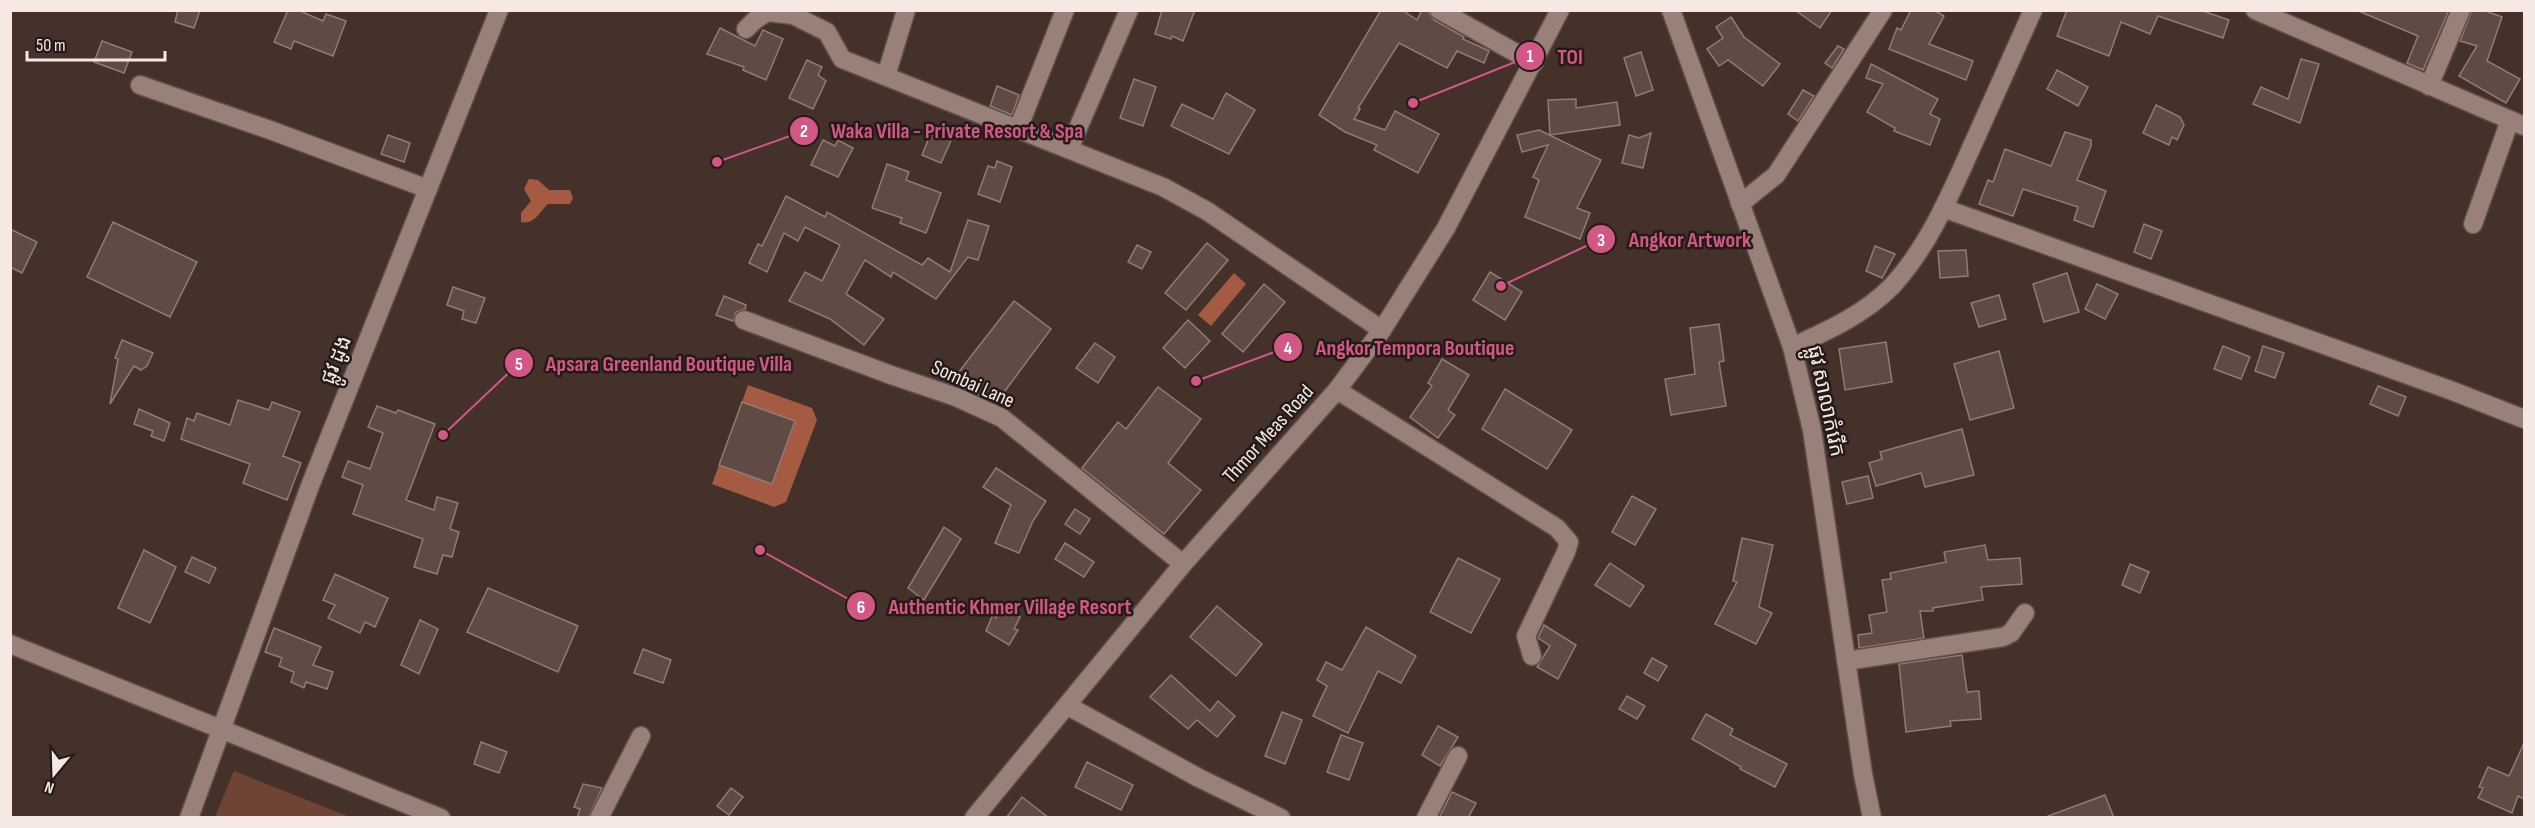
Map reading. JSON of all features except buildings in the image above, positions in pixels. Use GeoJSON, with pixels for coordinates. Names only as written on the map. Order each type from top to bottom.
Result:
{"type":"FeatureCollection","features":[{"type":"Feature","properties":{"kind":"street","name":"ផ្លូវ ដូង"},"geometry":{"type":"LineString","coordinates":[[189,818],[310,486],[499,10]]}},
{"type":"Feature","properties":{"kind":"street"},"geometry":{"type":"LineString","coordinates":[[886,76],[906,10]]}},
{"type":"Feature","properties":{"kind":"street"},"geometry":{"type":"LineString","coordinates":[[1018,129],[1065,10]]}},
{"type":"Feature","properties":{"kind":"street"},"geometry":{"type":"LineString","coordinates":[[1069,149],[1129,10]]}},
{"type":"Feature","properties":{"kind":"street"},"geometry":{"type":"LineString","coordinates":[[1439,10],[1534,63]]}},
{"type":"Feature","properties":{"kind":"street","name":"Thmor Meas Road"},"geometry":{"type":"LineString","coordinates":[[974,818],[1068,706],[1171,553],[1337,390],[1382,330],[1446,228],[1560,10]]}},
{"type":"Feature","properties":{"kind":"street","name":"ផ្លូវ សាលាកំរើក"},"geometry":{"type":"LineString","coordinates":[[1671,10],[1792,347],[1812,430],[1872,818]]}},
{"type":"Feature","properties":{"kind":"street"},"geometry":{"type":"LineString","coordinates":[[1740,204],[1776,176],[1883,10]]}},
{"type":"Feature","properties":{"kind":"street"},"geometry":{"type":"LineString","coordinates":[[1792,347],[1833,328],[1874,301],[1892,286],[1913,259],[1943,208],[2033,10]]}},
{"type":"Feature","properties":{"kind":"street"},"geometry":{"type":"LineString","coordinates":[[2255,10],[2517,123],[2473,224]]}},
{"type":"Feature","properties":{"kind":"street"},"geometry":{"type":"LineString","coordinates":[[2429,86],[2462,10]]}},
{"type":"Feature","properties":{"kind":"street"},"geometry":{"type":"LineString","coordinates":[[747,29],[767,12],[793,15],[827,32],[842,60],[1163,187],[1195,203],[1382,330]]}},
{"type":"Feature","properties":{"kind":"street"},"geometry":{"type":"LineString","coordinates":[[140,86],[270,130],[428,189]]}},
{"type":"Feature","properties":{"kind":"street"},"geometry":{"type":"LineString","coordinates":[[1943,208],[2524,418]]}},
{"type":"Feature","properties":{"kind":"street","name":"Sombai Lane"},"geometry":{"type":"LineString","coordinates":[[744,320],[956,397],[1002,418],[1171,553]]}},
{"type":"Feature","properties":{"kind":"street"},"geometry":{"type":"LineString","coordinates":[[1337,390],[1566,535],[1569,542],[1566,552],[1526,636],[1532,656]]}},
{"type":"Feature","properties":{"kind":"street"},"geometry":{"type":"LineString","coordinates":[[1846,661],[2003,637],[2012,633],[2025,613]]}},
{"type":"Feature","properties":{"kind":"street"},"geometry":{"type":"LineString","coordinates":[[10,644],[441,818]]}},
{"type":"Feature","properties":{"kind":"street"},"geometry":{"type":"LineString","coordinates":[[1068,706],[1199,778],[1281,818]]}},
{"type":"Feature","properties":{"kind":"street"},"geometry":{"type":"LineString","coordinates":[[599,818],[641,736]]}},
{"type":"Feature","properties":{"kind":"street"},"geometry":{"type":"LineString","coordinates":[[1426,818],[1458,756]]}},
{"type":"Feature","properties":{"kind":"shaded area"},"geometry":{"type":"Polygon","coordinates":[[[529,179],[538,180],[549,190],[570,190],[573,198],[570,204],[548,204],[530,222],[521,222],[521,213],[531,201],[524,189],[529,179]]]}},
{"type":"Feature","properties":{"kind":"shaded area"},"geometry":{"type":"Polygon","coordinates":[[[1234,273],[1246,284],[1211,326],[1198,315],[1234,273]]]}},
{"type":"Feature","properties":{"kind":"shaded area"},"geometry":{"type":"Polygon","coordinates":[[[748,385],[812,408],[817,420],[786,502],[774,507],[712,484],[719,465],[772,484],[795,422],[742,402],[748,385]]]}},
{"type":"Feature","properties":{"kind":"shaded area"},"geometry":{"type":"Polygon","coordinates":[[[234,771],[350,817],[215,817],[234,771]]]}},
{"type":"Feature","properties":{"kind":"place","name":"TOI"},"geometry":{"type":"Point","coordinates":[1413,103]}},
{"type":"Feature","properties":{"kind":"place","name":"Waka Villa - Private Resort & Spa"},"geometry":{"type":"Point","coordinates":[717,162]}},
{"type":"Feature","properties":{"kind":"place","name":"Angkor Artwork"},"geometry":{"type":"Point","coordinates":[1501,286]}},
{"type":"Feature","properties":{"kind":"place","name":"Angkor Tempora Boutique"},"geometry":{"type":"Point","coordinates":[1196,381]}},
{"type":"Feature","properties":{"kind":"place","name":"Apsara Greenland Boutique Villa"},"geometry":{"type":"Point","coordinates":[443,435]}},
{"type":"Feature","properties":{"kind":"place","name":"Authentic Khmer Village Resort"},"geometry":{"type":"Point","coordinates":[760,550]}}]}
